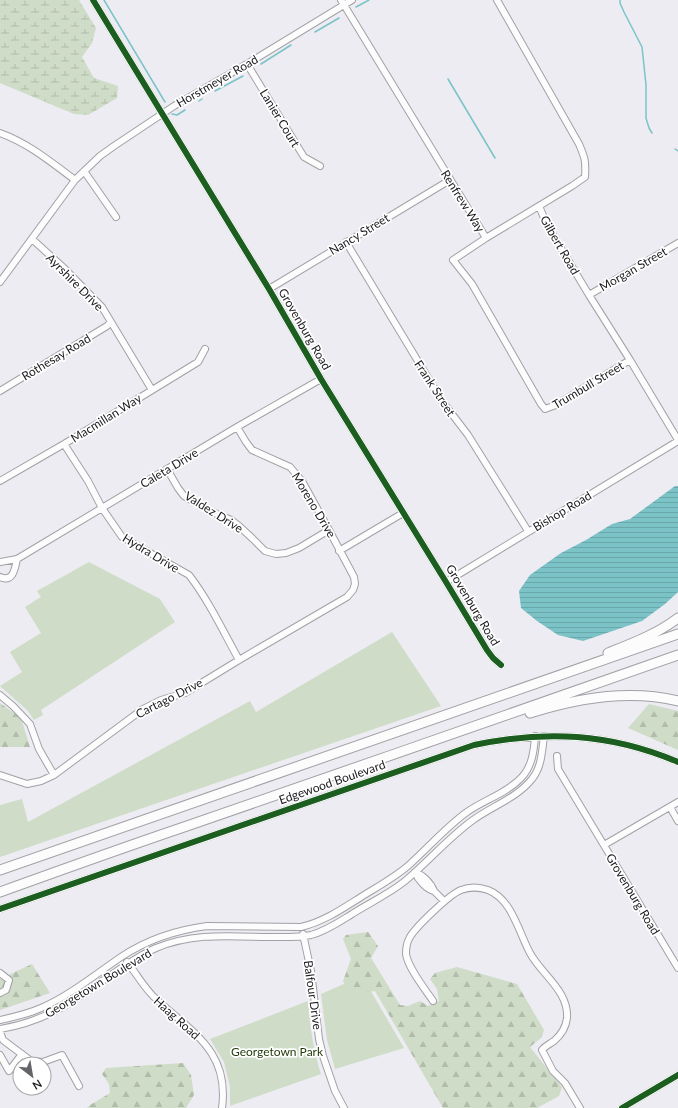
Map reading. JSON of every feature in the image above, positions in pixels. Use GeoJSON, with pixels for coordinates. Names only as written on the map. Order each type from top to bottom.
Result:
{"type":"FeatureCollection","features":[{"type":"Feature","properties":{"kind":"highway"},"geometry":{"type":"LineString","coordinates":[[553,678],[558,672],[652,635],[678,618]]}},
{"type":"Feature","properties":{"kind":"highway"},"geometry":{"type":"LineString","coordinates":[[0,870],[678,634]]}},
{"type":"Feature","properties":{"kind":"highway"},"geometry":{"type":"LineString","coordinates":[[0,892],[182,827],[333,776],[678,655]]}},
{"type":"Feature","properties":{"kind":"highway"},"geometry":{"type":"LineString","coordinates":[[386,757],[534,712],[598,697],[646,696],[678,700]]}},
{"type":"Feature","properties":{"kind":"street","name":"Grovenburg Road"},"geometry":{"type":"LineString","coordinates":[[93,0],[269,289],[321,379],[487,650],[501,665]]}},
{"type":"Feature","properties":{"kind":"street","name":"Horstmeyer Road"},"geometry":{"type":"LineString","coordinates":[[0,282],[75,180],[100,156],[162,114],[247,64],[342,2],[352,0]]}},
{"type":"Feature","properties":{"kind":"street","name":"Gilbert Road"},"geometry":{"type":"LineString","coordinates":[[498,0],[579,144],[585,160],[585,177],[539,206],[547,225],[678,440]]}},
{"type":"Feature","properties":{"kind":"street","name":"Renfrew Way"},"geometry":{"type":"LineString","coordinates":[[342,2],[486,238],[453,260],[472,284],[545,409]]}},
{"type":"Feature","properties":{"kind":"street","name":"Lanier Court"},"geometry":{"type":"LineString","coordinates":[[247,64],[304,157],[320,166]]}},
{"type":"Feature","properties":{"kind":"street"},"geometry":{"type":"LineString","coordinates":[[0,133],[29,146],[75,180]]}},
{"type":"Feature","properties":{"kind":"street"},"geometry":{"type":"LineString","coordinates":[[84,171],[116,217]]}},
{"type":"Feature","properties":{"kind":"street","name":"Nancy Street"},"geometry":{"type":"LineString","coordinates":[[269,289],[450,180]]}},
{"type":"Feature","properties":{"kind":"street"},"geometry":{"type":"LineString","coordinates":[[486,238],[539,206]]}},
{"type":"Feature","properties":{"kind":"street","name":"Ayrshire Drive"},"geometry":{"type":"LineString","coordinates":[[32,239],[86,289],[102,307],[152,390]]}},
{"type":"Feature","properties":{"kind":"street","name":"Frank Street"},"geometry":{"type":"LineString","coordinates":[[346,242],[442,401],[468,435],[528,531]]}},
{"type":"Feature","properties":{"kind":"street","name":"Morgan Street"},"geometry":{"type":"LineString","coordinates":[[589,295],[678,243]]}},
{"type":"Feature","properties":{"kind":"street","name":"Rothesay Road"},"geometry":{"type":"LineString","coordinates":[[0,391],[102,330],[111,322]]}},
{"type":"Feature","properties":{"kind":"street","name":"Macmillan Way"},"geometry":{"type":"LineString","coordinates":[[0,481],[64,444],[198,362],[205,349]]}},
{"type":"Feature","properties":{"kind":"street","name":"Trumbull Street"},"geometry":{"type":"LineString","coordinates":[[545,409],[556,405],[630,360]]}},
{"type":"Feature","properties":{"kind":"street","name":"Caleta Drive"},"geometry":{"type":"LineString","coordinates":[[0,562],[17,559],[237,427],[321,379]]}},
{"type":"Feature","properties":{"kind":"street","name":"Moreno Drive"},"geometry":{"type":"LineString","coordinates":[[237,427],[252,450],[285,464],[294,470],[302,481],[329,530],[352,574],[355,584]]}},
{"type":"Feature","properties":{"kind":"street","name":"Bishop Road"},"geometry":{"type":"LineString","coordinates":[[446,582],[678,440]]}},
{"type":"Feature","properties":{"kind":"street","name":"Hydra Drive"},"geometry":{"type":"LineString","coordinates":[[64,444],[88,481],[102,508],[122,537],[189,575],[218,621],[239,660]]}},
{"type":"Feature","properties":{"kind":"street","name":"Valdez Drive"},"geometry":{"type":"LineString","coordinates":[[167,470],[184,496],[210,511],[231,520],[253,539],[265,552],[276,554],[286,553],[299,548],[329,530]]}},
{"type":"Feature","properties":{"kind":"street"},"geometry":{"type":"LineString","coordinates":[[339,551],[403,513]]}},
{"type":"Feature","properties":{"kind":"street"},"geometry":{"type":"LineString","coordinates":[[0,577],[4,579],[13,574],[17,559]]}},
{"type":"Feature","properties":{"kind":"street","name":"Cartago Drive"},"geometry":{"type":"LineString","coordinates":[[0,775],[27,784],[41,781],[54,775],[143,709],[161,700],[185,693],[347,597],[353,590],[355,584]]}},
{"type":"Feature","properties":{"kind":"street"},"geometry":{"type":"LineString","coordinates":[[0,695],[30,724],[39,749],[54,775]]}},
{"type":"Feature","properties":{"kind":"street","name":"Edgewood Boulevard"},"geometry":{"type":"LineString","coordinates":[[0,910],[474,745],[496,740],[535,736],[596,738],[639,748],[678,762]]}},
{"type":"Feature","properties":{"kind":"street","name":"Georgetown Boulevard"},"geometry":{"type":"LineString","coordinates":[[0,1020],[22,1015],[42,1008],[83,983],[122,956],[149,941],[169,934],[194,928],[221,926],[294,928],[309,925],[324,919],[391,879],[409,865],[457,820],[521,778],[528,770],[531,762],[534,751],[535,736]]}},
{"type":"Feature","properties":{"kind":"street","name":"Georgetown Boulevard"},"geometry":{"type":"LineString","coordinates":[[0,1029],[20,1025],[58,1010],[140,956],[156,948],[201,936],[303,936],[329,927],[398,886],[463,827],[526,786],[533,778],[541,760],[544,736]]}},
{"type":"Feature","properties":{"kind":"street","name":"Grovenburg Road"},"geometry":{"type":"LineString","coordinates":[[557,756],[558,769],[678,968]]}},
{"type":"Feature","properties":{"kind":"street"},"geometry":{"type":"LineString","coordinates":[[604,845],[678,802]]}},
{"type":"Feature","properties":{"kind":"street"},"geometry":{"type":"LineString","coordinates":[[670,808],[678,821]]}},
{"type":"Feature","properties":{"kind":"street"},"geometry":{"type":"LineString","coordinates":[[415,872],[416,877],[429,890],[434,891],[444,901]]}},
{"type":"Feature","properties":{"kind":"street"},"geometry":{"type":"LineString","coordinates":[[433,1001],[411,968],[406,946],[409,938],[444,901],[460,890],[478,888],[487,889],[495,893],[511,912],[530,954],[555,986],[565,1003],[567,1019],[564,1028],[560,1035],[542,1050],[553,1071],[565,1083],[580,1108]]}},
{"type":"Feature","properties":{"kind":"street","name":"Balfour Drive"},"geometry":{"type":"LineString","coordinates":[[301,927],[311,971],[319,1039],[323,1056],[335,1091],[344,1108]]}},
{"type":"Feature","properties":{"kind":"street","name":"Haag Road"},"geometry":{"type":"LineString","coordinates":[[122,956],[142,984],[152,995],[192,1029],[208,1047],[222,1078],[222,1108]]}},
{"type":"Feature","properties":{"kind":"street"},"geometry":{"type":"LineString","coordinates":[[0,973],[9,980],[6,990],[0,993]]}},
{"type":"Feature","properties":{"kind":"street"},"geometry":{"type":"LineString","coordinates":[[42,1008],[46,1016]]}},
{"type":"Feature","properties":{"kind":"street"},"geometry":{"type":"LineString","coordinates":[[0,1032],[3,1040],[31,1061],[43,1062],[62,1056],[79,1086]]}},
{"type":"Feature","properties":{"kind":"street"},"geometry":{"type":"LineString","coordinates":[[0,1055],[9,1071],[22,1054]]}},
{"type":"Feature","properties":{"kind":"street"},"geometry":{"type":"LineString","coordinates":[[622,1108],[678,1074]]}},
{"type":"Feature","properties":{"kind":"green space"},"geometry":{"type":"Polygon","coordinates":[[[0,0],[79,0],[96,28],[92,43],[82,57],[94,78],[118,86],[117,98],[88,115],[74,114],[0,83],[0,0]]]}},
{"type":"Feature","properties":{"kind":"green space"},"geometry":{"type":"Polygon","coordinates":[[[89,562],[160,599],[175,622],[41,710],[43,715],[34,720],[28,711],[0,686],[22,672],[10,652],[41,633],[25,607],[41,597],[37,591],[89,562]]]}},
{"type":"Feature","properties":{"kind":"green space"},"geometry":{"type":"Polygon","coordinates":[[[392,632],[441,706],[0,857],[0,805],[22,799],[28,822],[250,701],[256,712],[392,632]]]}},
{"type":"Feature","properties":{"kind":"green space"},"geometry":{"type":"Polygon","coordinates":[[[0,703],[21,718],[30,747],[0,747],[0,703]]]}},
{"type":"Feature","properties":{"kind":"green space"},"geometry":{"type":"Polygon","coordinates":[[[649,704],[678,711],[678,750],[628,728],[649,704]]]}},
{"type":"Feature","properties":{"kind":"green space"},"geometry":{"type":"Polygon","coordinates":[[[368,932],[378,946],[371,958],[400,1005],[408,1006],[420,1001],[428,1006],[439,1001],[437,989],[430,979],[435,973],[457,967],[517,984],[544,1030],[541,1038],[530,1047],[562,1087],[559,1096],[537,1108],[443,1108],[375,991],[349,994],[343,981],[351,959],[343,939],[346,935],[368,932]]]}},
{"type":"Feature","properties":{"kind":"green space"},"geometry":{"type":"Polygon","coordinates":[[[32,964],[50,993],[0,1010],[0,979],[32,964]]]}},
{"type":"Feature","properties":{"kind":"green space","name":"Georgetown Park"},"geometry":{"type":"Polygon","coordinates":[[[362,976],[404,1048],[335,1069],[327,1040],[321,994],[362,976]]]}},
{"type":"Feature","properties":{"kind":"green space","name":"Georgetown Park"},"geometry":{"type":"Polygon","coordinates":[[[308,1001],[312,1038],[321,1074],[230,1106],[230,1087],[224,1062],[210,1039],[308,1001]]]}},
{"type":"Feature","properties":{"kind":"green space"},"geometry":{"type":"Polygon","coordinates":[[[183,1063],[191,1075],[194,1095],[186,1108],[87,1108],[110,1093],[109,1084],[102,1074],[106,1068],[183,1063]]]}},
{"type":"Feature","properties":{"kind":"water"},"geometry":{"type":"Polygon","coordinates":[[[675,486],[678,486],[678,592],[665,604],[642,621],[583,641],[558,635],[521,608],[519,591],[530,575],[561,553],[612,524],[630,519],[675,486]]]}},
{"type":"Feature","properties":{"kind":"waterway"},"geometry":{"type":"LineString","coordinates":[[104,0],[165,102]]}},
{"type":"Feature","properties":{"kind":"waterway"},"geometry":{"type":"LineString","coordinates":[[356,7],[369,0]]}},
{"type":"Feature","properties":{"kind":"waterway"},"geometry":{"type":"LineString","coordinates":[[620,0],[624,12],[642,47],[646,85],[646,118],[652,133]]}},
{"type":"Feature","properties":{"kind":"waterway"},"geometry":{"type":"LineString","coordinates":[[315,32],[339,18]]}},
{"type":"Feature","properties":{"kind":"waterway"},"geometry":{"type":"LineString","coordinates":[[261,64],[291,45]]}},
{"type":"Feature","properties":{"kind":"waterway"},"geometry":{"type":"LineString","coordinates":[[215,91],[243,76]]}},
{"type":"Feature","properties":{"kind":"waterway"},"geometry":{"type":"LineString","coordinates":[[448,79],[495,158]]}},
{"type":"Feature","properties":{"kind":"waterway"},"geometry":{"type":"LineString","coordinates":[[172,114],[177,115],[185,110]]}},
{"type":"Feature","properties":{"kind":"cycle path"},"geometry":{"type":"LineString","coordinates":[[93,0],[269,289],[321,379],[487,650],[501,665]]}},
{"type":"Feature","properties":{"kind":"cycle path"},"geometry":{"type":"LineString","coordinates":[[0,909],[474,745],[526,737],[577,737],[627,745],[653,752],[678,762]]}},
{"type":"Feature","properties":{"kind":"cycle path"},"geometry":{"type":"LineString","coordinates":[[622,1108],[678,1075]]}}]}
